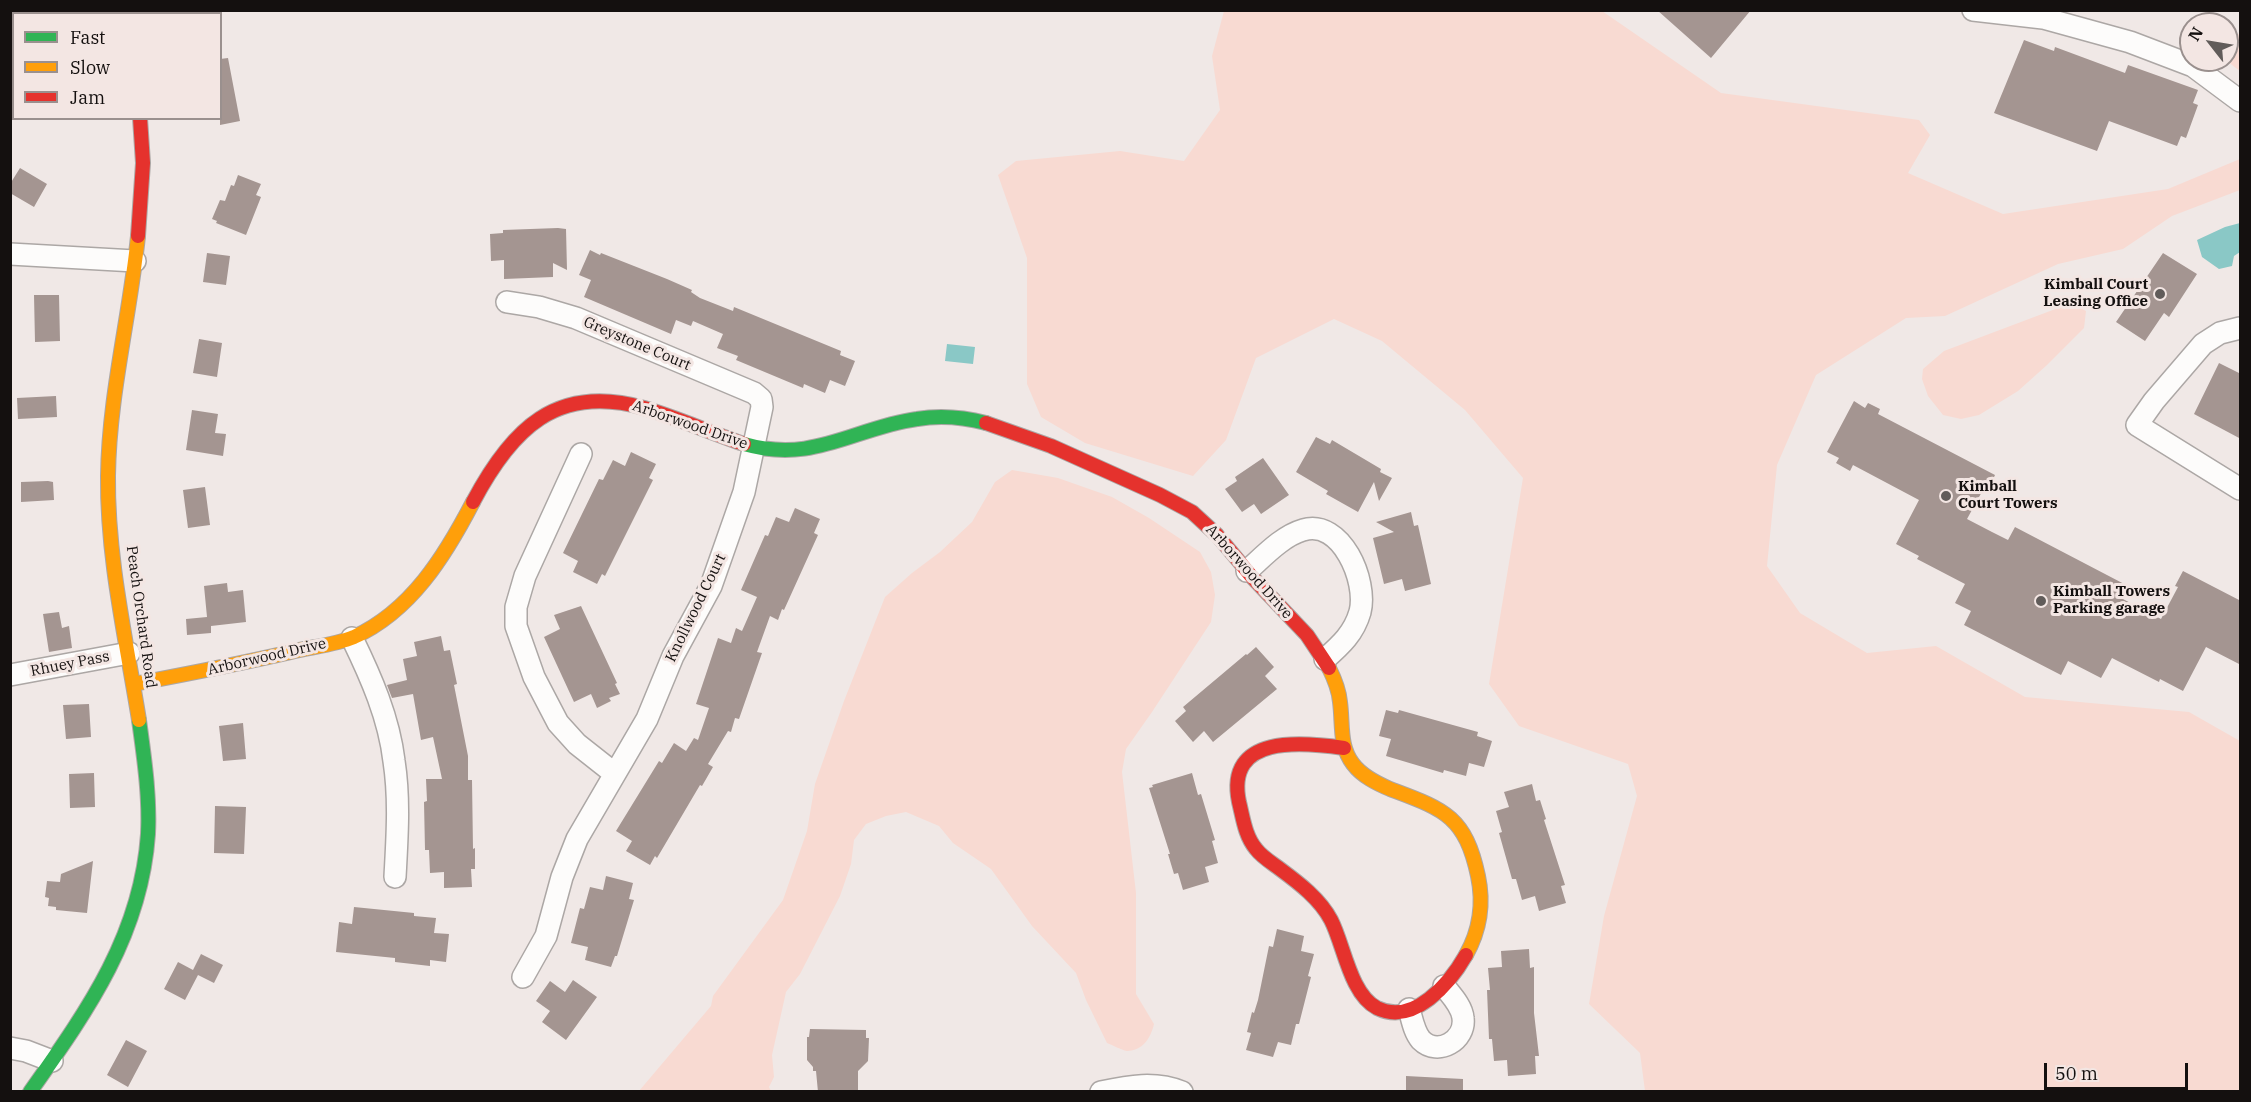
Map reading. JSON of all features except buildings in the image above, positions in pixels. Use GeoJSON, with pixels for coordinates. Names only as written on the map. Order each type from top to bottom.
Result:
{"type":"FeatureCollection","features":[{"type":"Feature","properties":{"kind":"street"},"geometry":{"type":"LineString","coordinates":[[1973,10],[2043,18],[2125,40],[2193,66],[2241,101]]}},
{"type":"Feature","properties":{"kind":"street","name":"Peach Orchard Road"},"geometry":{"type":"LineString","coordinates":[[30,1092],[97,993],[114,961],[133,912],[147,849],[148,809],[134,684],[112,534],[108,476],[112,421],[142,209],[143,170],[140,120]]}},
{"type":"Feature","properties":{"kind":"street"},"geometry":{"type":"LineString","coordinates":[[10,254],[135,261]]}},
{"type":"Feature","properties":{"kind":"street","name":"Greystone Court"},"geometry":{"type":"LineString","coordinates":[[507,302],[539,307],[576,318],[754,393],[761,399]]}},
{"type":"Feature","properties":{"kind":"street"},"geometry":{"type":"LineString","coordinates":[[2241,328],[2220,333],[2203,344],[2155,399],[2137,425],[2241,489]]}},
{"type":"Feature","properties":{"kind":"street","name":"Knollwood Court"},"geometry":{"type":"LineString","coordinates":[[523,977],[546,936],[562,878],[577,839],[647,719],[673,656],[711,586],[736,519],[762,407],[761,399]]}},
{"type":"Feature","properties":{"kind":"street","name":"Arborwood Drive"},"geometry":{"type":"LineString","coordinates":[[134,684],[211,670],[352,638],[371,628],[395,611],[425,580],[463,524],[501,452],[521,431],[550,411],[584,402],[618,401],[753,447],[787,451],[810,449],[902,422],[928,417],[952,418],[995,425],[1037,440],[1180,505],[1206,524],[1325,659],[1333,675],[1340,700],[1344,748]]}},
{"type":"Feature","properties":{"kind":"street"},"geometry":{"type":"LineString","coordinates":[[581,454],[517,597],[516,626],[534,677],[558,723],[577,744],[615,774]]}},
{"type":"Feature","properties":{"kind":"street"},"geometry":{"type":"LineString","coordinates":[[1247,571],[1284,540],[1302,530],[1322,530],[1342,546],[1352,560],[1358,575],[1361,608],[1349,636],[1325,659]]}},
{"type":"Feature","properties":{"kind":"street"},"geometry":{"type":"LineString","coordinates":[[352,638],[374,687],[394,759],[397,797],[395,878]]}},
{"type":"Feature","properties":{"kind":"street","name":"Rhuey Pass"},"geometry":{"type":"LineString","coordinates":[[10,675],[129,653]]}},
{"type":"Feature","properties":{"kind":"street"},"geometry":{"type":"LineString","coordinates":[[1281,743],[1344,748],[1353,765],[1371,780],[1431,803],[1449,814],[1459,825],[1468,842],[1481,891],[1480,919],[1470,948],[1444,986],[1429,1000],[1409,1009],[1384,1010],[1372,1004],[1360,993],[1339,937],[1328,915],[1303,888],[1258,851],[1249,837],[1242,811],[1236,785],[1238,775],[1242,766],[1258,752],[1281,743]]}},
{"type":"Feature","properties":{"kind":"street"},"geometry":{"type":"LineString","coordinates":[[1409,1009],[1417,1033],[1426,1044],[1439,1047],[1454,1041],[1461,1031],[1463,1018],[1460,1008],[1444,986]]}},
{"type":"Feature","properties":{"kind":"street"},"geometry":{"type":"LineString","coordinates":[[10,1048],[26,1051],[52,1061]]}},
{"type":"Feature","properties":{"kind":"street"},"geometry":{"type":"LineString","coordinates":[[1101,1092],[1147,1084],[1161,1085],[1182,1092]]}},
{"type":"Feature","properties":{"kind":"shaded area"},"geometry":{"type":"Polygon","coordinates":[[[1224,11],[1602,11],[1721,93],[1919,120],[1930,135],[1908,173],[2003,214],[2168,189],[2240,159],[2240,190],[2172,216],[2123,249],[2058,264],[1945,316],[1906,318],[1816,375],[1777,465],[1767,566],[1800,613],[1867,653],[1936,646],[2025,697],[2189,712],[2240,741],[2240,1091],[1645,1091],[1640,1053],[1589,1004],[1604,916],[1637,796],[1628,764],[1519,726],[1489,684],[1523,478],[1465,410],[1382,341],[1334,319],[1256,358],[1226,440],[1193,476],[1085,443],[1041,417],[1027,384],[1027,258],[998,175],[1016,161],[1120,151],[1184,161],[1220,110],[1212,56],[1224,11]]]}},
{"type":"Feature","properties":{"kind":"shaded area"},"geometry":{"type":"Polygon","coordinates":[[[2240,32],[2240,71],[2239,70],[2240,32]]]}},
{"type":"Feature","properties":{"kind":"shaded area"},"geometry":{"type":"Polygon","coordinates":[[[2066,305],[2077,306],[2086,311],[2084,328],[2018,391],[1979,415],[1961,419],[1943,415],[1928,396],[1922,379],[1923,369],[1944,351],[2066,305]]]}},
{"type":"Feature","properties":{"kind":"shaded area"},"geometry":{"type":"Polygon","coordinates":[[[1012,470],[1058,478],[1112,497],[1149,518],[1200,552],[1211,572],[1215,595],[1211,622],[1126,749],[1122,772],[1136,893],[1136,994],[1154,1024],[1151,1034],[1138,1049],[1127,1051],[1107,1043],[1076,973],[1032,926],[991,869],[953,843],[939,826],[906,812],[886,816],[866,824],[854,840],[851,864],[840,896],[800,974],[786,992],[772,1055],[774,1077],[769,1087],[771,1091],[639,1091],[711,1006],[713,996],[783,900],[807,831],[815,784],[844,701],[885,597],[940,552],[972,522],[995,482],[1012,470]]]}},
{"type":"Feature","properties":{"kind":"water"},"geometry":{"type":"Polygon","coordinates":[[[2240,223],[2240,252],[2234,256],[2232,266],[2219,269],[2202,257],[2197,240],[2240,223]]]}},
{"type":"Feature","properties":{"kind":"water"},"geometry":{"type":"Polygon","coordinates":[[[947,344],[975,347],[973,364],[945,361],[947,344]]]}},
{"type":"Feature","properties":{"kind":"traffic: fast"},"geometry":{"type":"LineString","coordinates":[[744,444],[769,449],[792,450],[833,442],[894,423],[934,417],[952,417],[986,423]]}},
{"type":"Feature","properties":{"kind":"traffic: fast"},"geometry":{"type":"LineString","coordinates":[[30,1092],[91,1002],[123,939],[135,906],[148,834],[146,777],[139,720]]}},
{"type":"Feature","properties":{"kind":"traffic: slow"},"geometry":{"type":"LineString","coordinates":[[138,236],[112,416],[108,476],[114,567],[139,720]]}},
{"type":"Feature","properties":{"kind":"traffic: slow"},"geometry":{"type":"LineString","coordinates":[[134,684],[331,644],[354,637],[393,613],[424,580],[451,542],[473,502]]}},
{"type":"Feature","properties":{"kind":"traffic: slow"},"geometry":{"type":"LineString","coordinates":[[1329,668],[1339,698],[1345,750],[1353,764],[1375,782],[1438,809],[1449,817],[1466,839],[1473,856],[1481,897],[1478,926],[1466,955]]}},
{"type":"Feature","properties":{"kind":"traffic: jam"},"geometry":{"type":"LineString","coordinates":[[138,236],[143,163],[140,120]]}},
{"type":"Feature","properties":{"kind":"traffic: jam"},"geometry":{"type":"LineString","coordinates":[[473,502],[503,453],[521,434],[540,419],[561,408],[586,402],[613,402],[644,408],[744,444]]}},
{"type":"Feature","properties":{"kind":"traffic: jam"},"geometry":{"type":"LineString","coordinates":[[986,423],[1051,446],[1160,495],[1192,512],[1217,535],[1252,577],[1307,635],[1329,668]]}},
{"type":"Feature","properties":{"kind":"traffic: jam"},"geometry":{"type":"LineString","coordinates":[[1344,748],[1308,744],[1270,747],[1255,753],[1244,764],[1238,780],[1239,802],[1252,844],[1261,855],[1302,886],[1321,905],[1336,930],[1354,981],[1360,992],[1377,1008],[1391,1012],[1417,1007],[1441,989],[1466,955]]}},
{"type":"Feature","properties":{"kind":"place","name":"Kimball Court Leasing Office"},"geometry":{"type":"Point","coordinates":[2160,294]}},
{"type":"Feature","properties":{"kind":"place","name":"Kimball Court Towers"},"geometry":{"type":"Point","coordinates":[1946,496]}},
{"type":"Feature","properties":{"kind":"place","name":"Kimball Towers Parking garage"},"geometry":{"type":"Point","coordinates":[2041,601]}}]}
